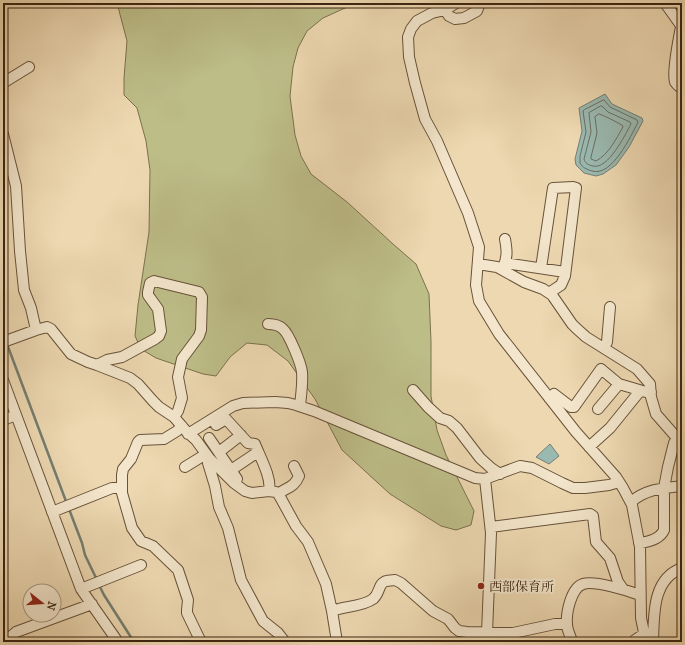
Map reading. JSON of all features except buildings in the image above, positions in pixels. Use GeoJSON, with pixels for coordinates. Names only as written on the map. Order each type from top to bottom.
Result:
{"type":"FeatureCollection","features":[{"type":"Feature","properties":{"kind":"street"},"geometry":{"type":"LineString","coordinates":[[456,3],[445,10],[432,13],[417,21],[411,30],[408,38],[409,56],[414,83],[425,120],[437,141],[468,213],[479,246],[476,286],[479,301],[499,334],[576,432],[616,477],[632,505],[639,543],[641,618],[645,638],[635,640],[634,642]]}},
{"type":"Feature","properties":{"kind":"street"},"geometry":{"type":"LineString","coordinates":[[445,10],[449,16],[455,19],[464,18],[476,11],[480,3]]}},
{"type":"Feature","properties":{"kind":"street"},"geometry":{"type":"LineString","coordinates":[[665,3],[681,27],[675,81],[679,87],[682,88]]}},
{"type":"Feature","properties":{"kind":"street"},"geometry":{"type":"LineString","coordinates":[[3,83],[29,67]]}},
{"type":"Feature","properties":{"kind":"street"},"geometry":{"type":"LineString","coordinates":[[3,134],[16,186],[24,290],[31,308],[36,330]]}},
{"type":"Feature","properties":{"kind":"street"},"geometry":{"type":"LineString","coordinates":[[541,268],[553,188],[576,188],[565,276],[561,285],[549,293]]}},
{"type":"Feature","properties":{"kind":"street"},"geometry":{"type":"LineString","coordinates":[[504,266],[507,250],[505,239]]}},
{"type":"Feature","properties":{"kind":"street"},"geometry":{"type":"LineString","coordinates":[[478,264],[497,267],[541,268],[565,272]]}},
{"type":"Feature","properties":{"kind":"street"},"geometry":{"type":"LineString","coordinates":[[504,266],[524,282],[552,295],[572,324],[586,337],[637,369],[650,384],[656,414],[679,436],[674,443],[664,488],[664,530],[662,535],[639,543]]}},
{"type":"Feature","properties":{"kind":"street"},"geometry":{"type":"LineString","coordinates":[[97,365],[107,360],[122,357],[159,336],[161,331],[158,309],[148,296],[150,283],[154,281],[200,292],[202,297],[201,330],[199,336],[182,359],[178,377],[182,398],[178,412],[174,417]]}},
{"type":"Feature","properties":{"kind":"street"},"geometry":{"type":"LineString","coordinates":[[604,348],[607,342],[610,307]]}},
{"type":"Feature","properties":{"kind":"street"},"geometry":{"type":"LineString","coordinates":[[268,324],[275,324],[288,334],[300,362],[302,370],[300,406]]}},
{"type":"Feature","properties":{"kind":"street"},"geometry":{"type":"LineString","coordinates":[[3,342],[47,327],[51,329],[71,354],[130,378],[138,384],[156,404],[174,417],[196,440],[208,456],[245,491],[252,493],[274,493],[283,491],[293,486],[300,476],[294,466]]}},
{"type":"Feature","properties":{"kind":"street"},"geometry":{"type":"LineString","coordinates":[[549,398],[554,394],[571,407],[574,407],[601,369],[619,384],[640,391],[651,392]]}},
{"type":"Feature","properties":{"kind":"street"},"geometry":{"type":"LineString","coordinates":[[3,380],[81,589],[118,642]]}},
{"type":"Feature","properties":{"kind":"street"},"geometry":{"type":"LineString","coordinates":[[598,409],[619,384]]}},
{"type":"Feature","properties":{"kind":"street"},"geometry":{"type":"LineString","coordinates":[[413,390],[440,418],[449,421],[457,428],[480,458],[500,474]]}},
{"type":"Feature","properties":{"kind":"street"},"geometry":{"type":"LineString","coordinates":[[589,447],[610,428],[640,391]]}},
{"type":"Feature","properties":{"kind":"street"},"geometry":{"type":"LineString","coordinates":[[188,432],[233,406],[243,403],[275,402],[300,406],[475,478],[485,479],[520,466],[532,468],[573,488],[585,488],[619,482]]}},
{"type":"Feature","properties":{"kind":"street"},"geometry":{"type":"LineString","coordinates":[[3,420],[16,415]]}},
{"type":"Feature","properties":{"kind":"street"},"geometry":{"type":"LineString","coordinates":[[201,642],[187,613],[188,600],[178,570],[153,546],[141,541],[132,528],[122,493],[122,475],[123,469],[131,459],[140,440],[164,439],[177,431],[188,432],[226,419],[248,443],[255,444],[270,480],[270,486],[308,542],[326,584],[337,642]]}},
{"type":"Feature","properties":{"kind":"street"},"geometry":{"type":"LineString","coordinates":[[219,452],[241,435]]}},
{"type":"Feature","properties":{"kind":"street"},"geometry":{"type":"LineString","coordinates":[[209,438],[240,483],[239,486]]}},
{"type":"Feature","properties":{"kind":"street"},"geometry":{"type":"LineString","coordinates":[[231,470],[258,452]]}},
{"type":"Feature","properties":{"kind":"street"},"geometry":{"type":"LineString","coordinates":[[185,467],[208,456]]}},
{"type":"Feature","properties":{"kind":"street"},"geometry":{"type":"LineString","coordinates":[[208,456],[208,463],[215,486],[219,507],[228,528],[241,580],[263,621],[278,633],[285,642]]}},
{"type":"Feature","properties":{"kind":"street"},"geometry":{"type":"LineString","coordinates":[[485,479],[491,527],[487,633]]}},
{"type":"Feature","properties":{"kind":"street"},"geometry":{"type":"LineString","coordinates":[[630,502],[637,496],[655,489],[682,486]]}},
{"type":"Feature","properties":{"kind":"street"},"geometry":{"type":"LineString","coordinates":[[52,512],[112,488],[122,488]]}},
{"type":"Feature","properties":{"kind":"street"},"geometry":{"type":"LineString","coordinates":[[491,527],[590,514],[594,516],[596,542],[610,558],[618,582],[623,589]]}},
{"type":"Feature","properties":{"kind":"street"},"geometry":{"type":"LineString","coordinates":[[81,589],[141,565]]}},
{"type":"Feature","properties":{"kind":"street"},"geometry":{"type":"LineString","coordinates":[[653,642],[656,600],[662,584],[672,573],[682,568]]}},
{"type":"Feature","properties":{"kind":"street"},"geometry":{"type":"LineString","coordinates":[[332,611],[368,602],[374,598],[381,585],[386,580],[395,580],[401,583],[433,611],[448,619],[459,631],[513,633],[555,624],[567,624]]}},
{"type":"Feature","properties":{"kind":"street"},"geometry":{"type":"LineString","coordinates":[[572,642],[567,624],[568,607],[574,592],[582,584],[589,583],[623,589],[640,595]]}},
{"type":"Feature","properties":{"kind":"street"},"geometry":{"type":"LineString","coordinates":[[4,642],[16,632],[92,604]]}},
{"type":"Feature","properties":{"kind":"green space"},"geometry":{"type":"Polygon","coordinates":[[[117,3],[356,3],[323,18],[307,31],[298,48],[293,67],[290,96],[295,135],[301,156],[311,174],[347,202],[416,264],[429,294],[431,396],[437,430],[446,455],[474,511],[471,525],[456,530],[441,526],[390,494],[342,450],[315,399],[288,361],[267,345],[247,343],[230,357],[216,376],[203,374],[156,358],[141,349],[135,336],[149,232],[150,170],[146,141],[137,108],[124,95],[127,41],[117,3]]]}},
{"type":"Feature","properties":{"kind":"water"},"geometry":{"type":"Polygon","coordinates":[[[605,94],[612,104],[642,118],[643,121],[629,147],[616,165],[603,174],[596,176],[584,173],[576,165],[575,159],[582,131],[579,108],[605,94]]]}},
{"type":"Feature","properties":{"kind":"water"},"geometry":{"type":"Polygon","coordinates":[[[550,444],[559,456],[549,464],[536,457],[550,444]]]}},
{"type":"Feature","properties":{"kind":"waterway"},"geometry":{"type":"LineString","coordinates":[[7,344],[67,504]]}},
{"type":"Feature","properties":{"kind":"waterway"},"geometry":{"type":"LineString","coordinates":[[69,509],[85,555],[97,580]]}},
{"type":"Feature","properties":{"kind":"waterway"},"geometry":{"type":"LineString","coordinates":[[99,585],[134,642]]}},
{"type":"Feature","properties":{"kind":"place","name":"西部保育所"},"geometry":{"type":"Point","coordinates":[481,586]}}]}
